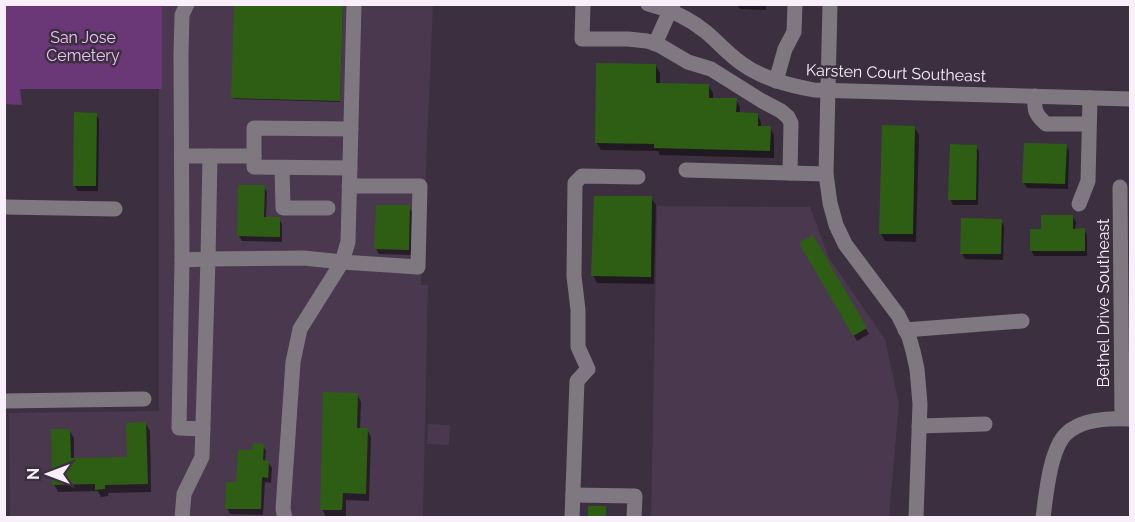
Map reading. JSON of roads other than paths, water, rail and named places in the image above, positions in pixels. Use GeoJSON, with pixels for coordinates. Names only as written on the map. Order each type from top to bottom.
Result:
{"type":"FeatureCollection","features":[{"type":"Feature","properties":{"kind":"street"},"geometry":{"type":"LineString","coordinates":[[187,4],[182,15],[181,56],[182,260],[179,428],[203,429]]}},
{"type":"Feature","properties":{"kind":"street"},"geometry":{"type":"LineString","coordinates":[[285,518],[292,362],[300,329],[342,262],[348,242],[354,4]]}},
{"type":"Feature","properties":{"kind":"street"},"geometry":{"type":"LineString","coordinates":[[583,4],[582,39],[628,39],[656,44],[674,52],[688,62],[711,69],[781,111],[788,117],[790,123],[790,173]]}},
{"type":"Feature","properties":{"kind":"street","name":"Karsten Court Southeast"},"geometry":{"type":"LineString","coordinates":[[648,4],[672,8],[699,27],[741,63],[761,75],[814,90],[1131,99]]}},
{"type":"Feature","properties":{"kind":"street"},"geometry":{"type":"LineString","coordinates":[[776,81],[785,48],[794,32],[795,4]]}},
{"type":"Feature","properties":{"kind":"street"},"geometry":{"type":"LineString","coordinates":[[830,4],[826,174],[830,203],[836,225],[845,244],[890,303],[905,330],[913,351],[920,404],[916,518]]}},
{"type":"Feature","properties":{"kind":"street"},"geometry":{"type":"LineString","coordinates":[[656,44],[672,8]]}},
{"type":"Feature","properties":{"kind":"street"},"geometry":{"type":"LineString","coordinates":[[1035,96],[1035,109],[1046,124],[1089,124]]}},
{"type":"Feature","properties":{"kind":"street"},"geometry":{"type":"LineString","coordinates":[[1079,204],[1088,181],[1090,98]]}},
{"type":"Feature","properties":{"kind":"street"},"geometry":{"type":"LineString","coordinates":[[350,168],[254,167],[254,128],[351,129]]}},
{"type":"Feature","properties":{"kind":"street"},"geometry":{"type":"LineString","coordinates":[[182,156],[254,156]]}},
{"type":"Feature","properties":{"kind":"street"},"geometry":{"type":"LineString","coordinates":[[182,518],[184,494],[202,457],[210,156]]}},
{"type":"Feature","properties":{"kind":"street"},"geometry":{"type":"LineString","coordinates":[[282,168],[283,207],[328,208]]}},
{"type":"Feature","properties":{"kind":"street"},"geometry":{"type":"LineString","coordinates":[[686,170],[826,174]]}},
{"type":"Feature","properties":{"kind":"street"},"geometry":{"type":"LineString","coordinates":[[572,518],[577,381],[588,369],[578,347],[578,310],[573,276],[575,183],[582,176],[638,177]]}},
{"type":"Feature","properties":{"kind":"street"},"geometry":{"type":"LineString","coordinates":[[182,260],[304,258],[418,267],[420,186],[349,186]]}},
{"type":"Feature","properties":{"kind":"street","name":"Bethel Drive Southeast"},"geometry":{"type":"LineString","coordinates":[[1120,188],[1126,419]]}},
{"type":"Feature","properties":{"kind":"street"},"geometry":{"type":"LineString","coordinates":[[4,207],[115,209]]}},
{"type":"Feature","properties":{"kind":"street"},"geometry":{"type":"LineString","coordinates":[[905,330],[1022,321]]}},
{"type":"Feature","properties":{"kind":"street"},"geometry":{"type":"LineString","coordinates":[[4,401],[144,399]]}},
{"type":"Feature","properties":{"kind":"street"},"geometry":{"type":"LineString","coordinates":[[1043,518],[1052,464],[1066,433],[1091,422],[1126,419]]}},
{"type":"Feature","properties":{"kind":"street"},"geometry":{"type":"LineString","coordinates":[[919,426],[985,424]]}},
{"type":"Feature","properties":{"kind":"street"},"geometry":{"type":"LineString","coordinates":[[573,495],[635,496],[634,518]]}},
{"type":"Feature","properties":{"kind":"street"},"geometry":{"type":"LineString","coordinates":[[629,496],[629,518]]}},
{"type":"Feature","properties":{"kind":"park label","name":"San Jose Cemetery"},"geometry":{"type":"Point","coordinates":[83,46]}}]}
